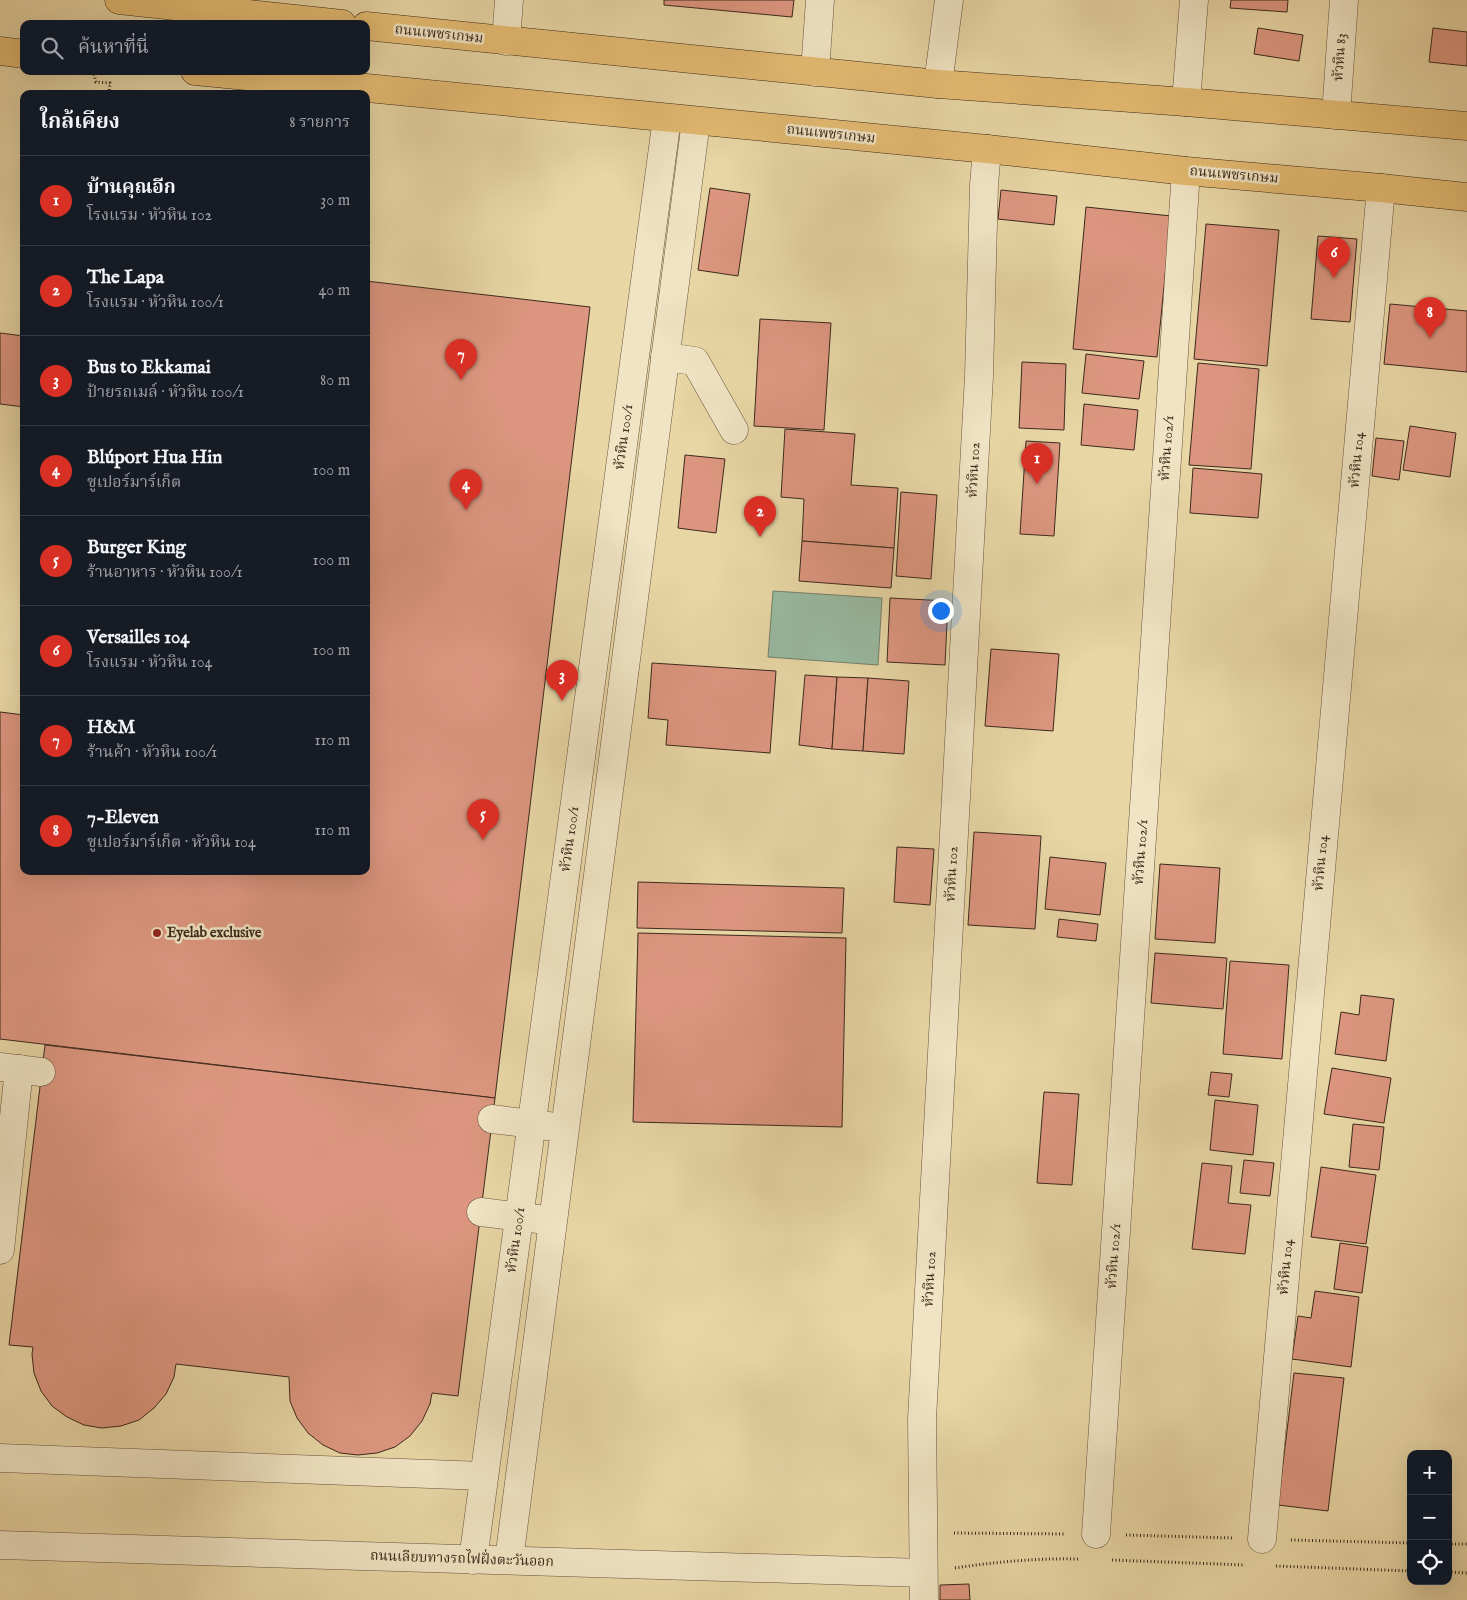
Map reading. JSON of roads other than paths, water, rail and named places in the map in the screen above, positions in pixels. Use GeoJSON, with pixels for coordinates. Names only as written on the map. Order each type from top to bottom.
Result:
{"type":"FeatureCollection","features":[{"type":"Feature","properties":{"kind":"main road"},"geometry":{"type":"LineString","coordinates":[[119,0],[305,20]]}},
{"type":"Feature","properties":{"kind":"main road","name":"ถนนเพชรเกษม"},"geometry":{"type":"LineString","coordinates":[[370,26],[938,84],[1186,102],[1467,126]]}},
{"type":"Feature","properties":{"kind":"main road"},"geometry":{"type":"LineString","coordinates":[[0,51],[20,54]]}},
{"type":"Feature","properties":{"kind":"main road","name":"ถนนเพชรเกษม"},"geometry":{"type":"LineString","coordinates":[[235,75],[987,149],[1186,171],[1467,197]]}},
{"type":"Feature","properties":{"kind":"street"},"geometry":{"type":"LineString","coordinates":[[506,40],[509,0]]}},
{"type":"Feature","properties":{"kind":"street"},"geometry":{"type":"LineString","coordinates":[[815,72],[820,0]]}},
{"type":"Feature","properties":{"kind":"street"},"geometry":{"type":"LineString","coordinates":[[938,84],[949,0]]}},
{"type":"Feature","properties":{"kind":"street"},"geometry":{"type":"LineString","coordinates":[[1186,102],[1194,0]]}},
{"type":"Feature","properties":{"kind":"street","name":"หัวหิน 83"},"geometry":{"type":"LineString","coordinates":[[1336,115],[1344,0]]}},
{"type":"Feature","properties":{"kind":"street","name":"หัวหิน 100/1"},"geometry":{"type":"LineString","coordinates":[[473,1560],[667,118]]}},
{"type":"Feature","properties":{"kind":"street"},"geometry":{"type":"LineString","coordinates":[[509,1560],[696,121]]}},
{"type":"Feature","properties":{"kind":"street","name":"หัวหิน 102"},"geometry":{"type":"LineString","coordinates":[[924,1600],[922,1419],[979,376],[984,185],[987,149]]}},
{"type":"Feature","properties":{"kind":"street","name":"หัวหิน 102/1"},"geometry":{"type":"LineString","coordinates":[[1096,1534],[1186,171]]}},
{"type":"Feature","properties":{"kind":"street","name":"หัวหิน 104"},"geometry":{"type":"LineString","coordinates":[[1262,1539],[1381,188]]}},
{"type":"Feature","properties":{"kind":"street"},"geometry":{"type":"LineString","coordinates":[[665,357],[695,361],[734,430]]}},
{"type":"Feature","properties":{"kind":"street"},"geometry":{"type":"LineString","coordinates":[[0,1250],[20,1069]]}},
{"type":"Feature","properties":{"kind":"street"},"geometry":{"type":"LineString","coordinates":[[492,1119],[565,1127]]}},
{"type":"Feature","properties":{"kind":"street"},"geometry":{"type":"LineString","coordinates":[[481,1212],[552,1220]]}},
{"type":"Feature","properties":{"kind":"street"},"geometry":{"type":"LineString","coordinates":[[0,1458],[484,1476]]}},
{"type":"Feature","properties":{"kind":"street","name":"ถนนเลียบทางรถไฟฝั่งตะวันออก"},"geometry":{"type":"LineString","coordinates":[[0,1546],[923,1573]]}},
{"type":"Feature","properties":{"kind":"place","name":"Versailles 104"},"geometry":{"type":"Point","coordinates":[1334,278]}},
{"type":"Feature","properties":{"kind":"place","name":"7-Eleven"},"geometry":{"type":"Point","coordinates":[1430,338]}},
{"type":"Feature","properties":{"kind":"place","name":"H&M"},"geometry":{"type":"Point","coordinates":[461,380]}},
{"type":"Feature","properties":{"kind":"place","name":"บ้านคุณอีก"},"geometry":{"type":"Point","coordinates":[1037,484]}},
{"type":"Feature","properties":{"kind":"place","name":"Blúport Hua Hin"},"geometry":{"type":"Point","coordinates":[466,510]}},
{"type":"Feature","properties":{"kind":"place","name":"The Lapa"},"geometry":{"type":"Point","coordinates":[760,537]}},
{"type":"Feature","properties":{"kind":"place","name":"Bus to Ekkamai"},"geometry":{"type":"Point","coordinates":[562,701]}},
{"type":"Feature","properties":{"kind":"place","name":"Burger King"},"geometry":{"type":"Point","coordinates":[483,840]}},
{"type":"Feature","properties":{"kind":"place","name":"Eyelab exclusive"},"geometry":{"type":"Point","coordinates":[157,933]}}]}
